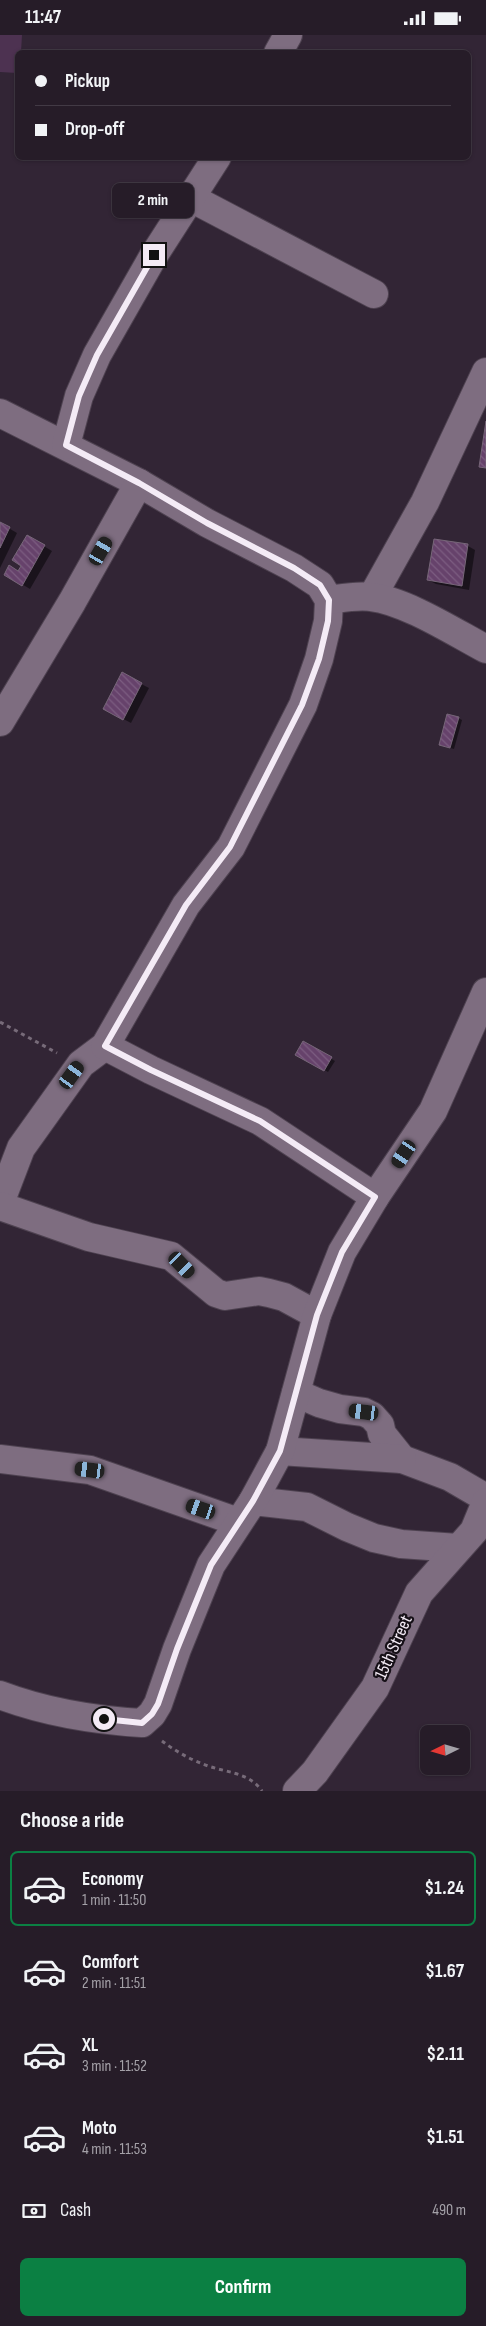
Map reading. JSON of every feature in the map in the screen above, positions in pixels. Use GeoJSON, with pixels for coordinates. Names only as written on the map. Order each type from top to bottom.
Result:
{"type":"FeatureCollection","features":[{"type":"Feature","properties":{"kind":"street"},"geometry":{"type":"LineString","coordinates":[[280,50],[288,35]]}},
{"type":"Feature","properties":{"kind":"street"},"geometry":{"type":"LineString","coordinates":[[66,445],[79,396],[97,355],[154,255],[216,160]]}},
{"type":"Feature","properties":{"kind":"street"},"geometry":{"type":"LineString","coordinates":[[191,198],[374,294]]}},
{"type":"Feature","properties":{"kind":"street"},"geometry":{"type":"LineString","coordinates":[[372,597],[421,511],[486,372]]}},
{"type":"Feature","properties":{"kind":"street"},"geometry":{"type":"LineString","coordinates":[[0,413],[139,483],[207,523],[294,568],[320,585],[329,600],[328,621],[319,659],[298,713],[230,847],[186,905],[105,1046],[80,1064],[10,1143],[0,1204],[89,1237],[171,1257],[216,1293],[225,1296],[259,1291],[269,1293],[284,1297],[317,1315]]}},
{"type":"Feature","properties":{"kind":"street"},"geometry":{"type":"LineString","coordinates":[[0,722],[72,603],[139,483]]}},
{"type":"Feature","properties":{"kind":"street"},"geometry":{"type":"LineString","coordinates":[[329,600],[354,596],[372,597],[410,609],[486,649]]}},
{"type":"Feature","properties":{"kind":"street"},"geometry":{"type":"LineString","coordinates":[[0,1695],[28,1705],[121,1721],[142,1723],[152,1714],[158,1704],[177,1649],[211,1565],[280,1451],[317,1315],[342,1252],[375,1197],[433,1111],[480,1024],[486,992]]}},
{"type":"Feature","properties":{"kind":"street"},"geometry":{"type":"LineString","coordinates":[[105,1046],[151,1070],[260,1121],[375,1197]]}},
{"type":"Feature","properties":{"kind":"street"},"geometry":{"type":"LineString","coordinates":[[296,1393],[319,1403],[340,1409],[364,1412],[372,1416],[380,1425],[382,1435],[402,1459]]}},
{"type":"Feature","properties":{"kind":"street"},"geometry":{"type":"LineString","coordinates":[[280,1451],[402,1459],[450,1477],[486,1498]]}},
{"type":"Feature","properties":{"kind":"street"},"geometry":{"type":"LineString","coordinates":[[0,1459],[90,1470],[245,1511],[307,1507],[365,1534],[401,1544],[472,1539]]}},
{"type":"Feature","properties":{"kind":"street","name":"15th Street"},"geometry":{"type":"LineString","coordinates":[[298,1791],[315,1772],[375,1688],[419,1593],[472,1539],[486,1502]]}},
{"type":"Feature","properties":{"kind":"path"},"geometry":{"type":"LineString","coordinates":[[0,1022],[80,1064]]}},
{"type":"Feature","properties":{"kind":"path"},"geometry":{"type":"LineString","coordinates":[[142,1723],[163,1742],[183,1754],[203,1765],[234,1772],[257,1784],[262,1791]]}},
{"type":"Feature","properties":{"kind":"shaded area"},"geometry":{"type":"Polygon","coordinates":[[[0,35],[22,35],[21,50],[15,50],[15,73],[0,72],[0,35]]]}},
{"type":"Feature","properties":{"kind":"building"},"geometry":{"type":"Polygon","coordinates":[[[486,421],[486,468],[479,467],[486,421]]]}},
{"type":"Feature","properties":{"kind":"building"},"geometry":{"type":"Polygon","coordinates":[[[0,522],[10,527],[0,548],[0,522]]]}},
{"type":"Feature","properties":{"kind":"building"},"geometry":{"type":"Polygon","coordinates":[[[27,535],[45,545],[22,586],[4,575],[9,565],[18,571],[21,566],[12,560],[27,535]]]}},
{"type":"Feature","properties":{"kind":"building"},"geometry":{"type":"Polygon","coordinates":[[[434,539],[468,544],[462,586],[427,580],[434,539]]]}},
{"type":"Feature","properties":{"kind":"building"},"geometry":{"type":"Polygon","coordinates":[[[122,672],[142,683],[123,720],[103,709],[122,672]]]}},
{"type":"Feature","properties":{"kind":"building"},"geometry":{"type":"Polygon","coordinates":[[[447,714],[459,717],[450,748],[439,745],[447,714]]]}},
{"type":"Feature","properties":{"kind":"building"},"geometry":{"type":"Polygon","coordinates":[[[303,1041],[332,1057],[324,1071],[295,1055],[303,1041]]]}},
{"type":"Feature","properties":{"kind":"route"},"geometry":{"type":"LineString","coordinates":[[104,1719],[142,1723],[152,1714],[158,1704],[177,1649],[211,1565],[253,1501],[280,1451],[317,1315],[342,1252],[375,1197],[260,1121],[151,1070],[105,1046],[186,905],[230,847],[302,705],[319,659],[328,621],[329,600],[320,585],[294,568],[207,523],[139,483],[66,445],[79,396],[97,355],[154,255]]}}]}
